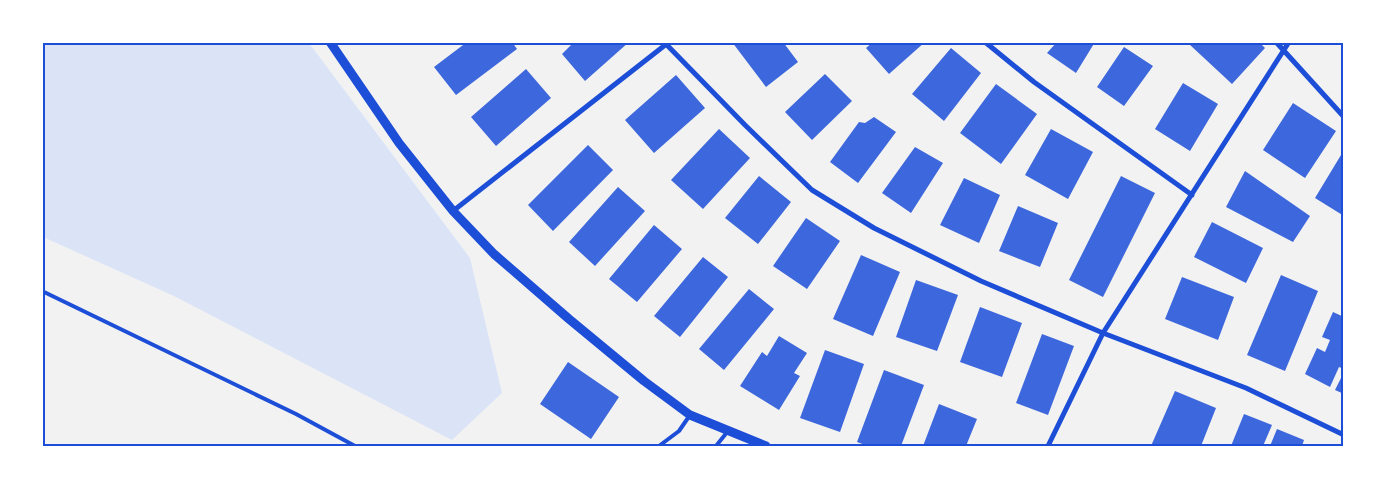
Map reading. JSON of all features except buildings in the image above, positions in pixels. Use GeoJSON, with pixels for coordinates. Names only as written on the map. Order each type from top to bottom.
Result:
{"type":"FeatureCollection","features":[{"type":"Feature","properties":{"kind":"street"},"geometry":{"type":"LineString","coordinates":[[330,42],[399,142],[453,211],[494,254],[569,320],[644,381],[690,415],[766,446]]}},
{"type":"Feature","properties":{"kind":"street"},"geometry":{"type":"LineString","coordinates":[[985,42],[1034,82],[1192,195]]}},
{"type":"Feature","properties":{"kind":"street"},"geometry":{"type":"LineString","coordinates":[[1276,42],[1344,117]]}},
{"type":"Feature","properties":{"kind":"street"},"geometry":{"type":"LineString","coordinates":[[1048,446],[1103,333],[1290,42]]}},
{"type":"Feature","properties":{"kind":"street"},"geometry":{"type":"LineString","coordinates":[[453,211],[666,43],[812,190],[874,228],[981,281],[1103,333],[1246,388],[1344,436]]}},
{"type":"Feature","properties":{"kind":"lane"},"geometry":{"type":"LineString","coordinates":[[42,291],[296,414],[355,446]]}},
{"type":"Feature","properties":{"kind":"lane"},"geometry":{"type":"LineString","coordinates":[[659,446],[679,432],[690,415]]}},
{"type":"Feature","properties":{"kind":"lane"},"geometry":{"type":"LineString","coordinates":[[716,446],[728,431]]}},
{"type":"Feature","properties":{"kind":"shaded area"},"geometry":{"type":"Polygon","coordinates":[[[43,42],[309,43],[470,258],[502,393],[452,440],[174,296],[43,237],[43,42]]]}}]}
